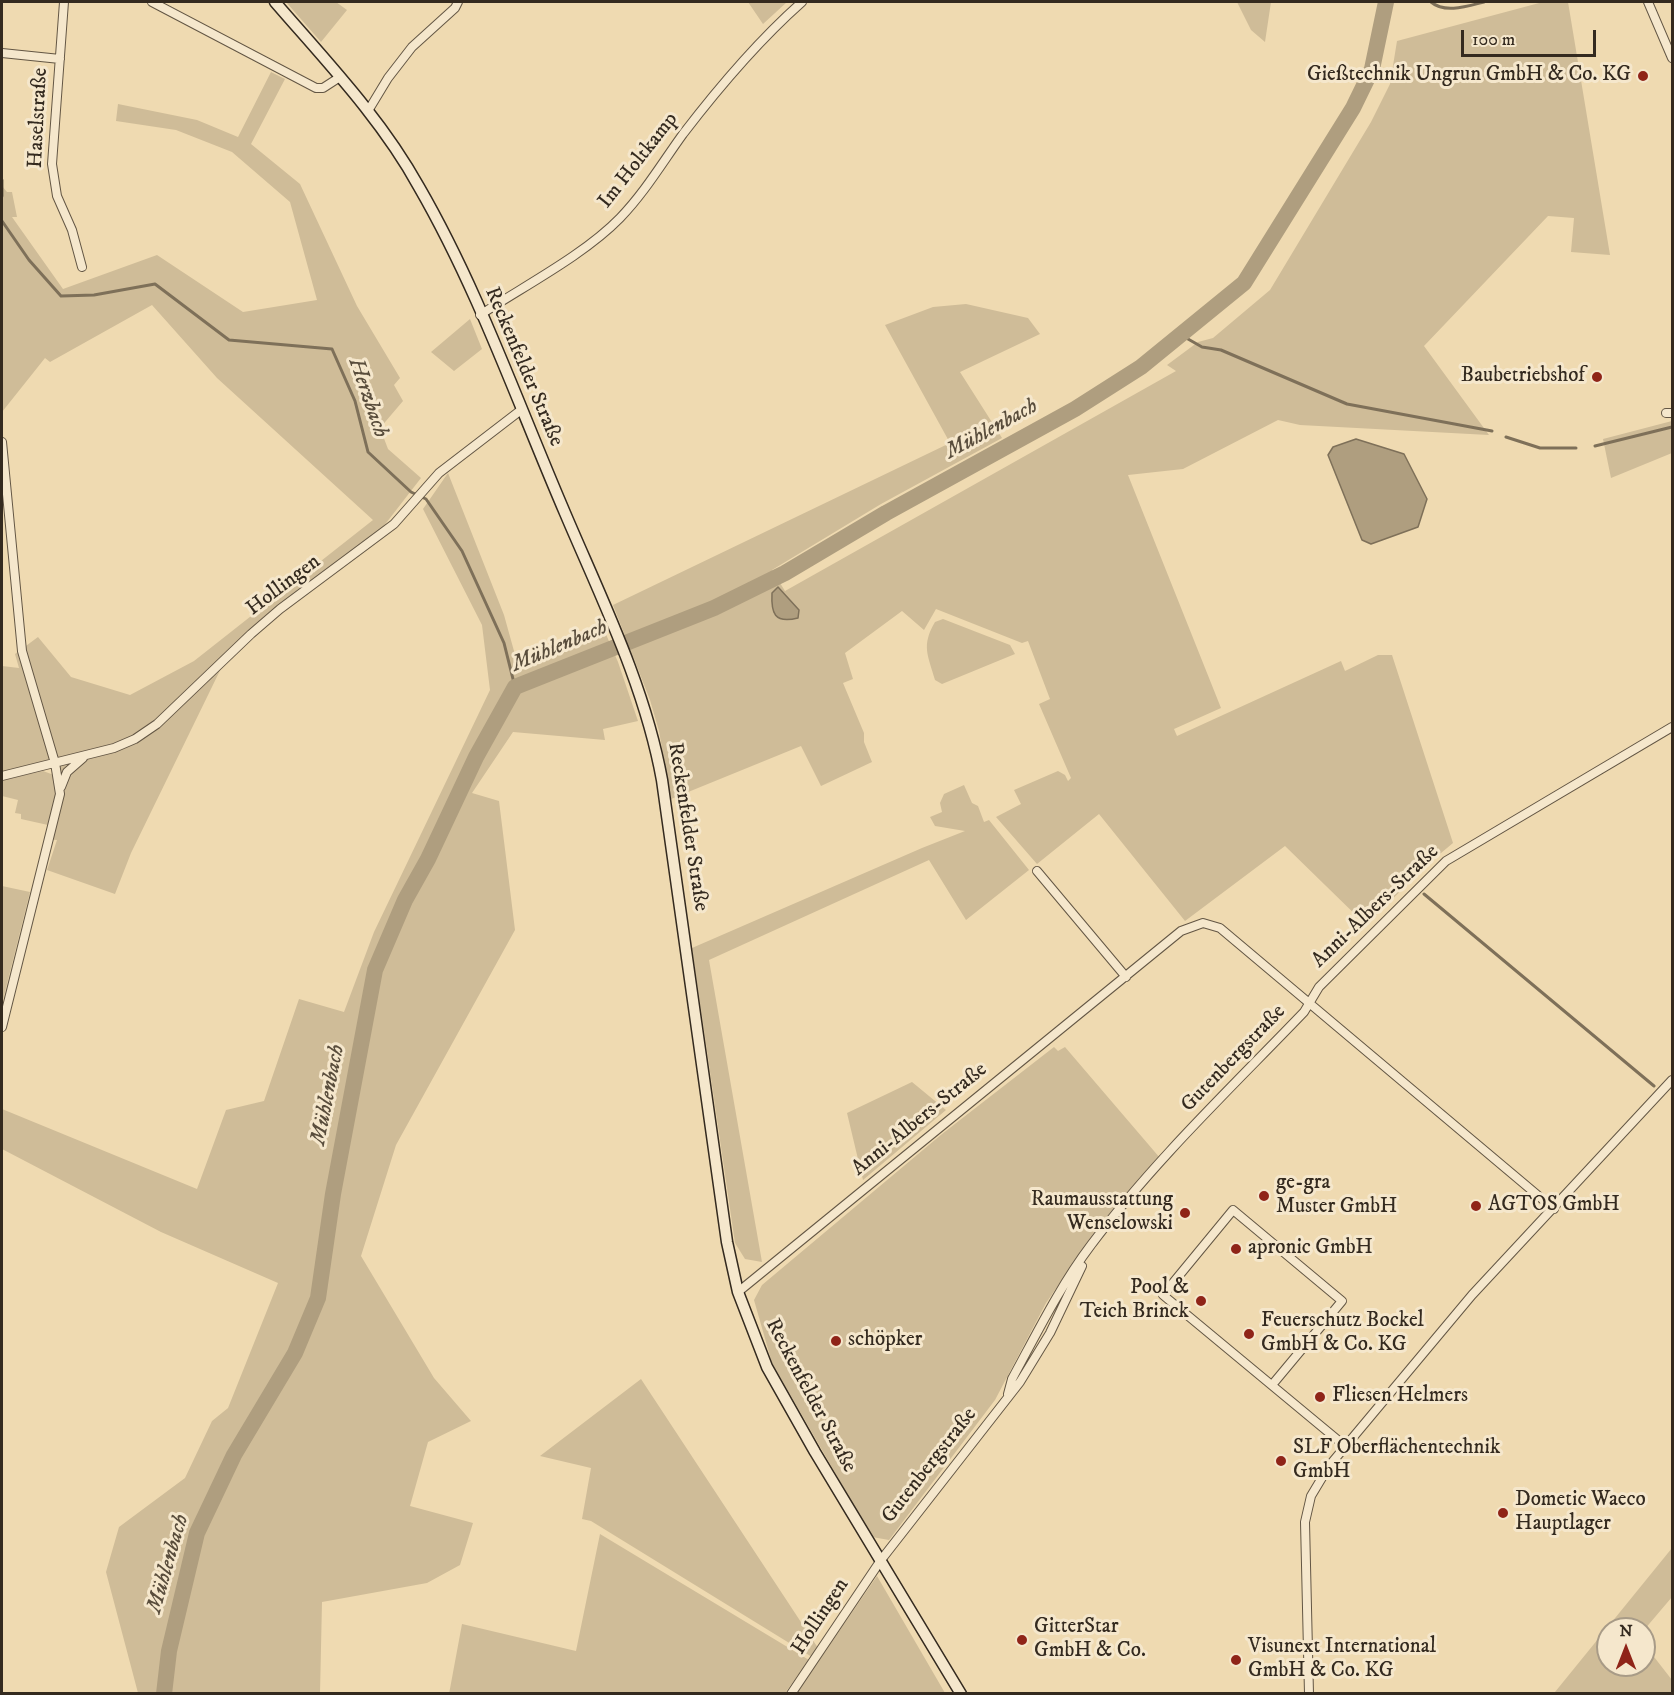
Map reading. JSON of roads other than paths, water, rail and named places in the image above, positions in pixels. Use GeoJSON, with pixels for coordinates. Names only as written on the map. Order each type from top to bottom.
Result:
{"type":"FeatureCollection","features":[{"type":"Feature","properties":{"kind":"street","name":"Haselstraße"},"geometry":{"type":"LineString","coordinates":[[64,2],[52,164],[57,196],[72,230],[82,267]]}},
{"type":"Feature","properties":{"kind":"street"},"geometry":{"type":"LineString","coordinates":[[152,2],[316,88],[324,88],[340,77]]}},
{"type":"Feature","properties":{"kind":"street","name":"Reckenfelder Straße"},"geometry":{"type":"LineString","coordinates":[[274,2],[368,111],[419,186],[480,315],[627,658],[651,723],[662,780],[727,1242],[738,1292],[767,1367],[961,1694]]}},
{"type":"Feature","properties":{"kind":"street"},"geometry":{"type":"LineString","coordinates":[[368,111],[400,61],[455,9],[458,2]]}},
{"type":"Feature","properties":{"kind":"street","name":"Im Holtkamp"},"geometry":{"type":"LineString","coordinates":[[480,315],[592,241],[618,220],[649,185],[713,96],[749,55],[802,2]]}},
{"type":"Feature","properties":{"kind":"street"},"geometry":{"type":"LineString","coordinates":[[1648,2],[1672,58]]}},
{"type":"Feature","properties":{"kind":"street"},"geometry":{"type":"LineString","coordinates":[[2,53],[60,59]]}},
{"type":"Feature","properties":{"kind":"street","name":"Hollingen"},"geometry":{"type":"LineString","coordinates":[[2,776],[86,756],[135,739],[157,724],[258,627],[394,524],[415,503],[439,473],[521,410]]}},
{"type":"Feature","properties":{"kind":"street"},"geometry":{"type":"LineString","coordinates":[[2,441],[22,651],[55,763],[60,794]]}},
{"type":"Feature","properties":{"kind":"street","name":"Anni-Albers-Straße"},"geometry":{"type":"LineString","coordinates":[[738,1292],[1181,931],[1192,925],[1212,924],[1309,1003],[1319,987],[1446,861],[1672,727]]}},
{"type":"Feature","properties":{"kind":"street"},"geometry":{"type":"LineString","coordinates":[[2,1027],[60,794],[67,772],[86,756]]}},
{"type":"Feature","properties":{"kind":"street"},"geometry":{"type":"LineString","coordinates":[[1037,871],[1126,977]]}},
{"type":"Feature","properties":{"kind":"street","name":"Gutenbergstraße"},"geometry":{"type":"LineString","coordinates":[[881,1560],[1008,1394],[1020,1382],[1050,1334],[1091,1245],[1164,1158],[1304,1012],[1309,1003],[1554,1209]]}},
{"type":"Feature","properties":{"kind":"street"},"geometry":{"type":"LineString","coordinates":[[1309,1694],[1305,1522],[1316,1485],[1345,1446],[1458,1311],[1672,1080]]}},
{"type":"Feature","properties":{"kind":"street"},"geometry":{"type":"LineString","coordinates":[[1272,1385],[1342,1301],[1233,1210],[1163,1295],[1345,1446]]}},
{"type":"Feature","properties":{"kind":"street","name":"Hollingen"},"geometry":{"type":"LineString","coordinates":[[791,1694],[881,1560]]}},
{"type":"Feature","properties":{"kind":"waterway","name":"Mühlenbach"},"geometry":{"type":"LineString","coordinates":[[164,1694],[169,1651],[197,1533],[234,1455],[295,1353],[318,1298],[333,1194],[375,970],[405,900],[428,859],[476,757],[515,687],[714,608],[785,573],[886,513],[1075,409],[1141,367],[1244,283],[1353,108],[1372,69],[1386,2]]}},
{"type":"Feature","properties":{"kind":"waterway"},"geometry":{"type":"LineString","coordinates":[[1431,2],[1443,8],[1464,7],[1484,2]]}},
{"type":"Feature","properties":{"kind":"waterway","name":"Herzbach"},"geometry":{"type":"LineString","coordinates":[[2,180],[2,196]]}},
{"type":"Feature","properties":{"kind":"waterway","name":"Herzbach"},"geometry":{"type":"LineString","coordinates":[[2,221],[29,260],[61,296],[94,295],[155,284],[229,340],[332,349],[355,401],[368,452],[411,492],[426,499],[462,551],[504,643],[515,687]]}},
{"type":"Feature","properties":{"kind":"waterway"},"geometry":{"type":"LineString","coordinates":[[1181,335],[1202,347],[1221,350],[1347,404],[1492,431]]}},
{"type":"Feature","properties":{"kind":"waterway"},"geometry":{"type":"LineString","coordinates":[[1595,446],[1672,427]]}},
{"type":"Feature","properties":{"kind":"waterway"},"geometry":{"type":"LineString","coordinates":[[1506,437],[1540,448],[1576,448]]}},
{"type":"Feature","properties":{"kind":"waterway"},"geometry":{"type":"LineString","coordinates":[[1424,894],[1654,1086]]}},
{"type":"Feature","properties":{"kind":"place","name":"Gießtechnik Ungrun GmbH & Co. KG"},"geometry":{"type":"Point","coordinates":[1643,76]}},
{"type":"Feature","properties":{"kind":"place","name":"Baubetriebshof"},"geometry":{"type":"Point","coordinates":[1597,377]}},
{"type":"Feature","properties":{"kind":"place","name":"ge-gra Muster GmbH"},"geometry":{"type":"Point","coordinates":[1264,1196]}},
{"type":"Feature","properties":{"kind":"place","name":"AGTOS GmbH"},"geometry":{"type":"Point","coordinates":[1476,1206]}},
{"type":"Feature","properties":{"kind":"place","name":"Raumausstattung Wenselowski"},"geometry":{"type":"Point","coordinates":[1185,1213]}},
{"type":"Feature","properties":{"kind":"place","name":"apronic GmbH"},"geometry":{"type":"Point","coordinates":[1236,1249]}},
{"type":"Feature","properties":{"kind":"place","name":"Pool & Teich Brinck"},"geometry":{"type":"Point","coordinates":[1201,1301]}},
{"type":"Feature","properties":{"kind":"place","name":"Feuerschutz Bockel GmbH & Co. KG"},"geometry":{"type":"Point","coordinates":[1249,1334]}},
{"type":"Feature","properties":{"kind":"place","name":"schöpker"},"geometry":{"type":"Point","coordinates":[836,1341]}},
{"type":"Feature","properties":{"kind":"place","name":"Fliesen Helmers"},"geometry":{"type":"Point","coordinates":[1320,1397]}},
{"type":"Feature","properties":{"kind":"place","name":"SLF Oberflächentechnik GmbH"},"geometry":{"type":"Point","coordinates":[1281,1461]}},
{"type":"Feature","properties":{"kind":"place","name":"Dometic Waeco Hauptlager"},"geometry":{"type":"Point","coordinates":[1503,1513]}},
{"type":"Feature","properties":{"kind":"place","name":"GitterStar GmbH & Co."},"geometry":{"type":"Point","coordinates":[1022,1640]}},
{"type":"Feature","properties":{"kind":"place","name":"Visunext International GmbH & Co. KG"},"geometry":{"type":"Point","coordinates":[1236,1660]}}]}
